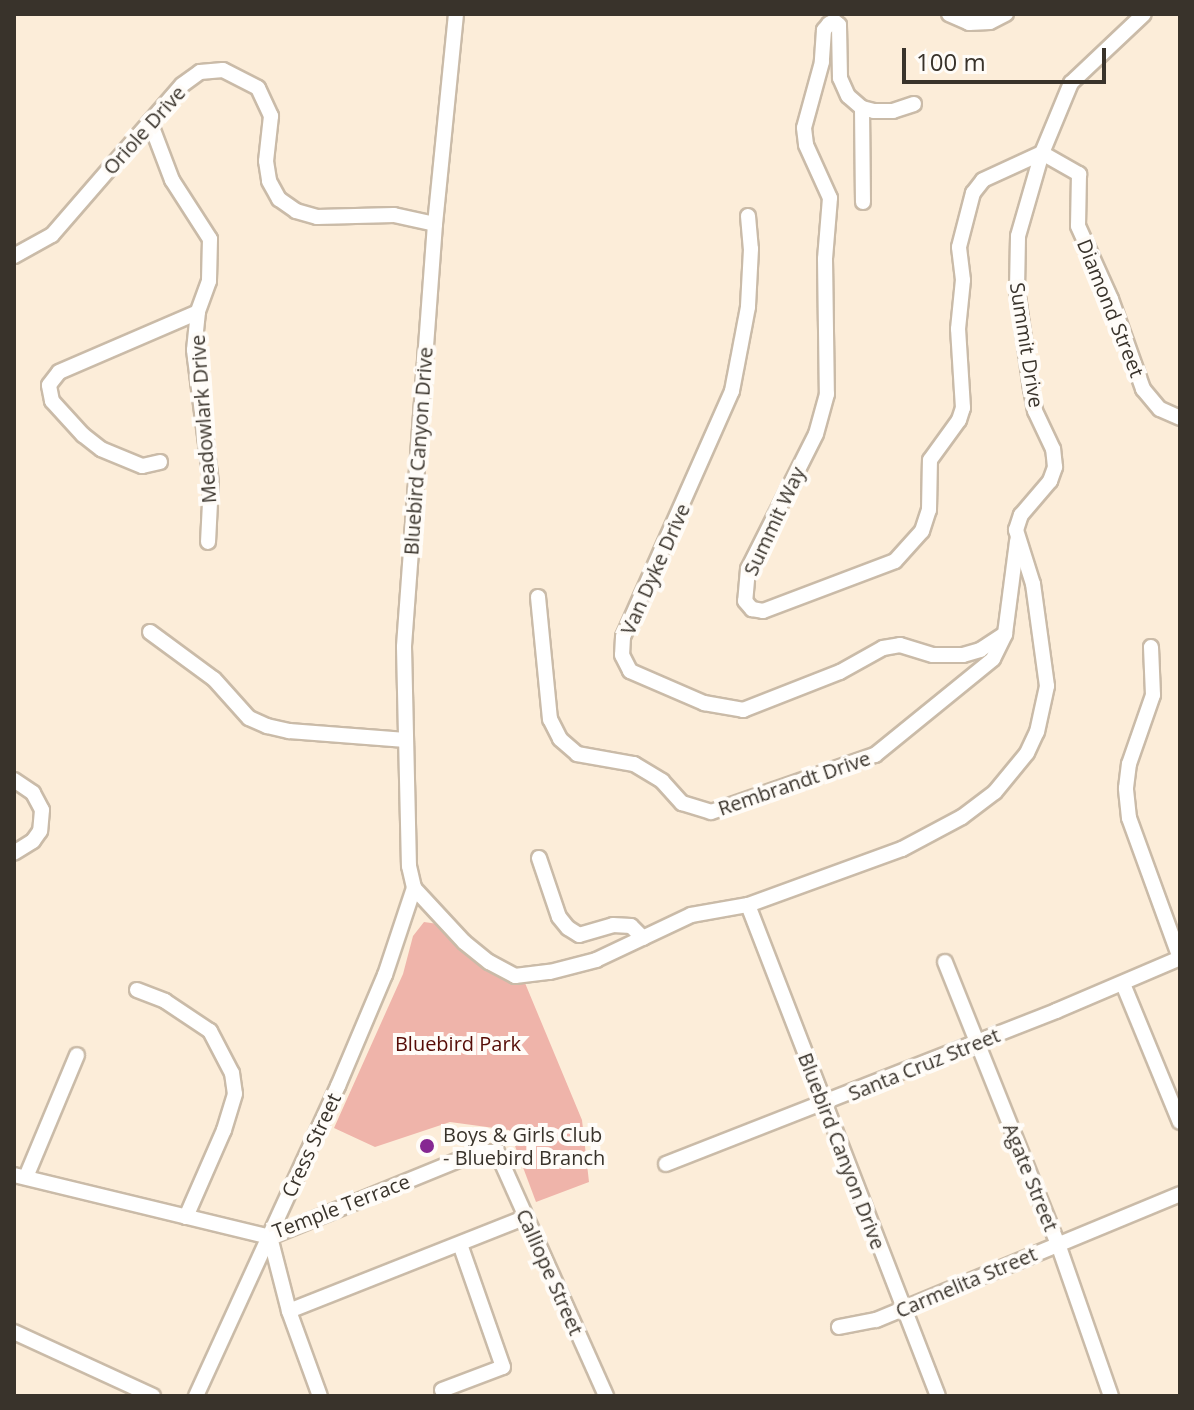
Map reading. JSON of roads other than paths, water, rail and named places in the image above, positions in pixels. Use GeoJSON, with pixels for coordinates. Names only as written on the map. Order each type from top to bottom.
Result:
{"type":"FeatureCollection","features":[{"type":"Feature","properties":{"kind":"street","name":"Bluebird Canyon Drive"},"geometry":{"type":"LineString","coordinates":[[414,888],[409,866],[405,623],[435,224],[456,14]]}},
{"type":"Feature","properties":{"kind":"street"},"geometry":{"type":"LineString","coordinates":[[949,14],[969,23],[990,22],[1006,14]]}},
{"type":"Feature","properties":{"kind":"street","name":"Summit Drive"},"geometry":{"type":"LineString","coordinates":[[1017,541],[1021,515],[1050,481],[1055,467],[1053,449],[1035,411],[1015,261],[1023,208],[1071,83],[1144,14]]}},
{"type":"Feature","properties":{"kind":"street","name":"Summit Way"},"geometry":{"type":"LineString","coordinates":[[862,108],[848,96],[840,78],[839,25],[834,21],[824,30],[822,62],[804,128],[806,145],[830,198],[825,259],[827,394],[816,434],[748,569],[745,601],[752,609],[763,611],[895,561],[922,531],[929,510],[930,460],[959,420],[963,408],[958,329],[963,280],[959,247],[973,193],[983,180],[1042,153]]}},
{"type":"Feature","properties":{"kind":"street","name":"Oriole Drive"},"geometry":{"type":"LineString","coordinates":[[14,256],[52,235],[182,85],[200,72],[223,70],[240,76],[258,88],[271,116],[266,161],[269,181],[279,199],[296,211],[317,217],[394,215],[435,224]]}},
{"type":"Feature","properties":{"kind":"street"},"geometry":{"type":"LineString","coordinates":[[863,202],[862,108],[893,111],[914,104]]}},
{"type":"Feature","properties":{"kind":"street","name":"Meadowlark Drive"},"geometry":{"type":"LineString","coordinates":[[150,122],[172,180],[200,218],[210,239],[209,281],[198,312],[194,350],[211,483],[208,542]]}},
{"type":"Feature","properties":{"kind":"street","name":"Diamond Street"},"geometry":{"type":"LineString","coordinates":[[1042,153],[1079,174],[1078,226],[1111,299],[1143,389],[1160,409],[1180,418]]}},
{"type":"Feature","properties":{"kind":"street","name":"Van Dyke Drive"},"geometry":{"type":"LineString","coordinates":[[748,216],[751,249],[748,307],[732,391],[623,637],[622,655],[630,671],[704,703],[743,710],[840,672],[883,648],[900,645],[933,655],[963,655],[980,650],[1005,634]]}},
{"type":"Feature","properties":{"kind":"street"},"geometry":{"type":"LineString","coordinates":[[160,462],[142,466],[101,449],[83,435],[52,401],[49,385],[59,372],[198,312]]}},
{"type":"Feature","properties":{"kind":"street"},"geometry":{"type":"LineString","coordinates":[[414,888],[464,942],[489,962],[515,976],[550,972],[596,960],[691,915],[748,905],[902,849],[962,817],[1011,775],[1037,732],[1047,686],[1033,584],[1017,541]]}},
{"type":"Feature","properties":{"kind":"street","name":"Rembrandt Drive"},"geometry":{"type":"LineString","coordinates":[[538,597],[550,719],[560,739],[577,754],[634,764],[662,781],[682,803],[711,812],[875,755],[993,659],[1005,634],[1017,541]]}},
{"type":"Feature","properties":{"kind":"street"},"geometry":{"type":"LineString","coordinates":[[150,632],[214,679],[249,718],[267,726],[289,731],[406,740]]}},
{"type":"Feature","properties":{"kind":"street"},"geometry":{"type":"LineString","coordinates":[[1151,647],[1153,695],[1129,764],[1127,803],[1142,859],[1180,958]]}},
{"type":"Feature","properties":{"kind":"street"},"geometry":{"type":"LineString","coordinates":[[14,853],[33,841],[42,821],[39,801],[16,777]]}},
{"type":"Feature","properties":{"kind":"street"},"geometry":{"type":"LineString","coordinates":[[539,858],[559,917],[568,928],[579,935],[613,925],[631,926],[643,938]]}},
{"type":"Feature","properties":{"kind":"street","name":"Cress Street"},"geometry":{"type":"LineString","coordinates":[[196,1396],[381,987],[414,888]]}},
{"type":"Feature","properties":{"kind":"street","name":"Bluebird Canyon Drive"},"geometry":{"type":"LineString","coordinates":[[748,905],[938,1396]]}},
{"type":"Feature","properties":{"kind":"street","name":"Santa Cruz Street"},"geometry":{"type":"LineString","coordinates":[[666,1164],[825,1104],[1180,958]]}},
{"type":"Feature","properties":{"kind":"street","name":"Agate Street"},"geometry":{"type":"LineString","coordinates":[[945,962],[1058,1244],[1111,1396]]}},
{"type":"Feature","properties":{"kind":"street"},"geometry":{"type":"LineString","coordinates":[[1123,984],[1180,1122]]}},
{"type":"Feature","properties":{"kind":"street"},"geometry":{"type":"LineString","coordinates":[[137,990],[165,1001],[210,1031],[232,1073],[235,1094],[224,1130],[186,1217]]}},
{"type":"Feature","properties":{"kind":"street"},"geometry":{"type":"LineString","coordinates":[[20,1176],[77,1055]]}},
{"type":"Feature","properties":{"kind":"street","name":"Temple Terrace"},"geometry":{"type":"LineString","coordinates":[[20,1176],[270,1237],[478,1152],[492,1151]]}},
{"type":"Feature","properties":{"kind":"street","name":"Calliope Street"},"geometry":{"type":"LineString","coordinates":[[492,1151],[501,1157],[524,1218],[606,1396]]}},
{"type":"Feature","properties":{"kind":"street","name":"Carmelita Street"},"geometry":{"type":"LineString","coordinates":[[839,1327],[876,1320],[1180,1194]]}},
{"type":"Feature","properties":{"kind":"street"},"geometry":{"type":"LineString","coordinates":[[289,1311],[524,1218]]}},
{"type":"Feature","properties":{"kind":"street"},"geometry":{"type":"LineString","coordinates":[[270,1237],[289,1311],[320,1396]]}},
{"type":"Feature","properties":{"kind":"street"},"geometry":{"type":"LineString","coordinates":[[442,1390],[503,1367],[460,1244]]}},
{"type":"Feature","properties":{"kind":"street"},"geometry":{"type":"LineString","coordinates":[[14,1332],[153,1396]]}},
{"type":"Feature","properties":{"kind":"place","name":"Boys & Girls Club - Bluebird Branch"},"geometry":{"type":"Point","coordinates":[427,1146]}},
{"type":"Feature","properties":{"kind":"park label","name":"Bluebird Park"},"geometry":{"type":"Point","coordinates":[458,1043]}}]}
